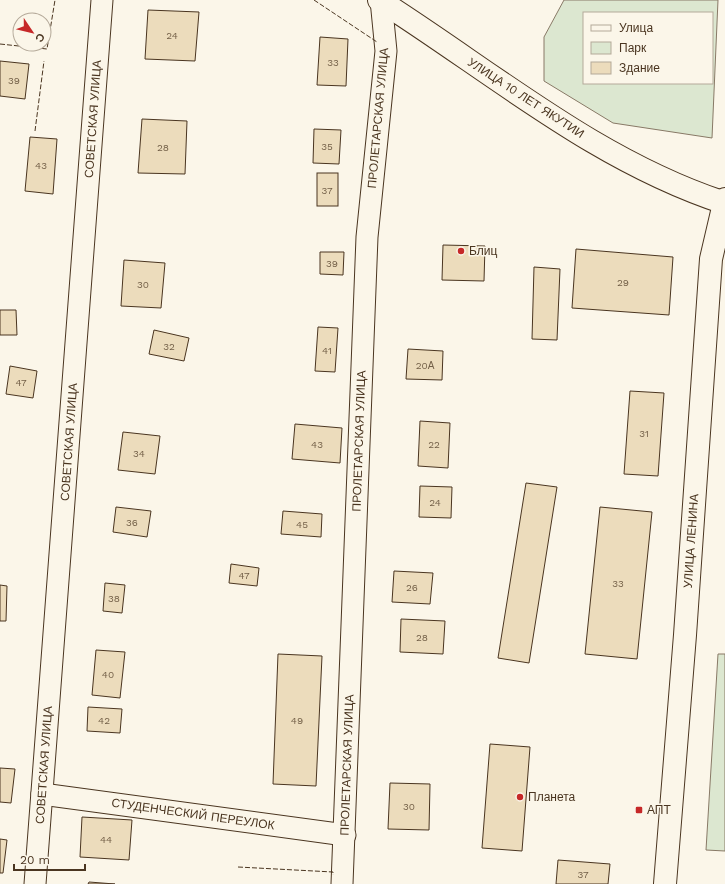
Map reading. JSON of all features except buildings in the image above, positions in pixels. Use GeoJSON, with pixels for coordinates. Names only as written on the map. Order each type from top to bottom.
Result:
{"type":"FeatureCollection","features":[{"type":"Feature","properties":{"kind":"main road","name":"УЛИЦА 10 ЛЕТ ЯКУТИИ"},"geometry":{"type":"LineString","coordinates":[[380,1],[558,121],[654,175],[725,201]]}},
{"type":"Feature","properties":{"kind":"main road","name":"УЛИЦА ЛЕНИНА"},"geometry":{"type":"LineString","coordinates":[[665,884],[686,627],[711,267],[725,201]]}},
{"type":"Feature","properties":{"kind":"street","name":"СОВЕТСКАЯ УЛИЦА"},"geometry":{"type":"LineString","coordinates":[[35,884],[102,0]]}},
{"type":"Feature","properties":{"kind":"street","name":"ПРОЛЕТАРСКАЯ УЛИЦА"},"geometry":{"type":"LineString","coordinates":[[342,884],[367,237],[386,51],[380,1]]}},
{"type":"Feature","properties":{"kind":"street","name":"СТУДЕНЧЕСКИЙ ПЕРЕУЛОК"},"geometry":{"type":"LineString","coordinates":[[42,794],[345,835]]}},
{"type":"Feature","properties":{"kind":"green space"},"geometry":{"type":"Polygon","coordinates":[[[564,0],[718,0],[712,138],[613,123],[544,81],[544,37],[564,0]]]}},
{"type":"Feature","properties":{"kind":"green space"},"geometry":{"type":"Polygon","coordinates":[[[718,654],[725,654],[725,851],[706,850],[718,654]]]}},
{"type":"Feature","properties":{"kind":"fence"},"geometry":{"type":"LineString","coordinates":[[0,44],[47,49],[55,0]]}},
{"type":"Feature","properties":{"kind":"fence"},"geometry":{"type":"LineString","coordinates":[[314,0],[377,42]]}},
{"type":"Feature","properties":{"kind":"fence"},"geometry":{"type":"LineString","coordinates":[[35,131],[44,61]]}},
{"type":"Feature","properties":{"kind":"fence"},"geometry":{"type":"LineString","coordinates":[[238,867],[333,872],[333,875]]}},
{"type":"Feature","properties":{"kind":"place","name":"Блиц"},"geometry":{"type":"Point","coordinates":[461,251]}},
{"type":"Feature","properties":{"kind":"place","name":"Планета"},"geometry":{"type":"Point","coordinates":[520,797]}},
{"type":"Feature","properties":{"kind":"place","name":"АПТ"},"geometry":{"type":"Point","coordinates":[639,810]}}]}
